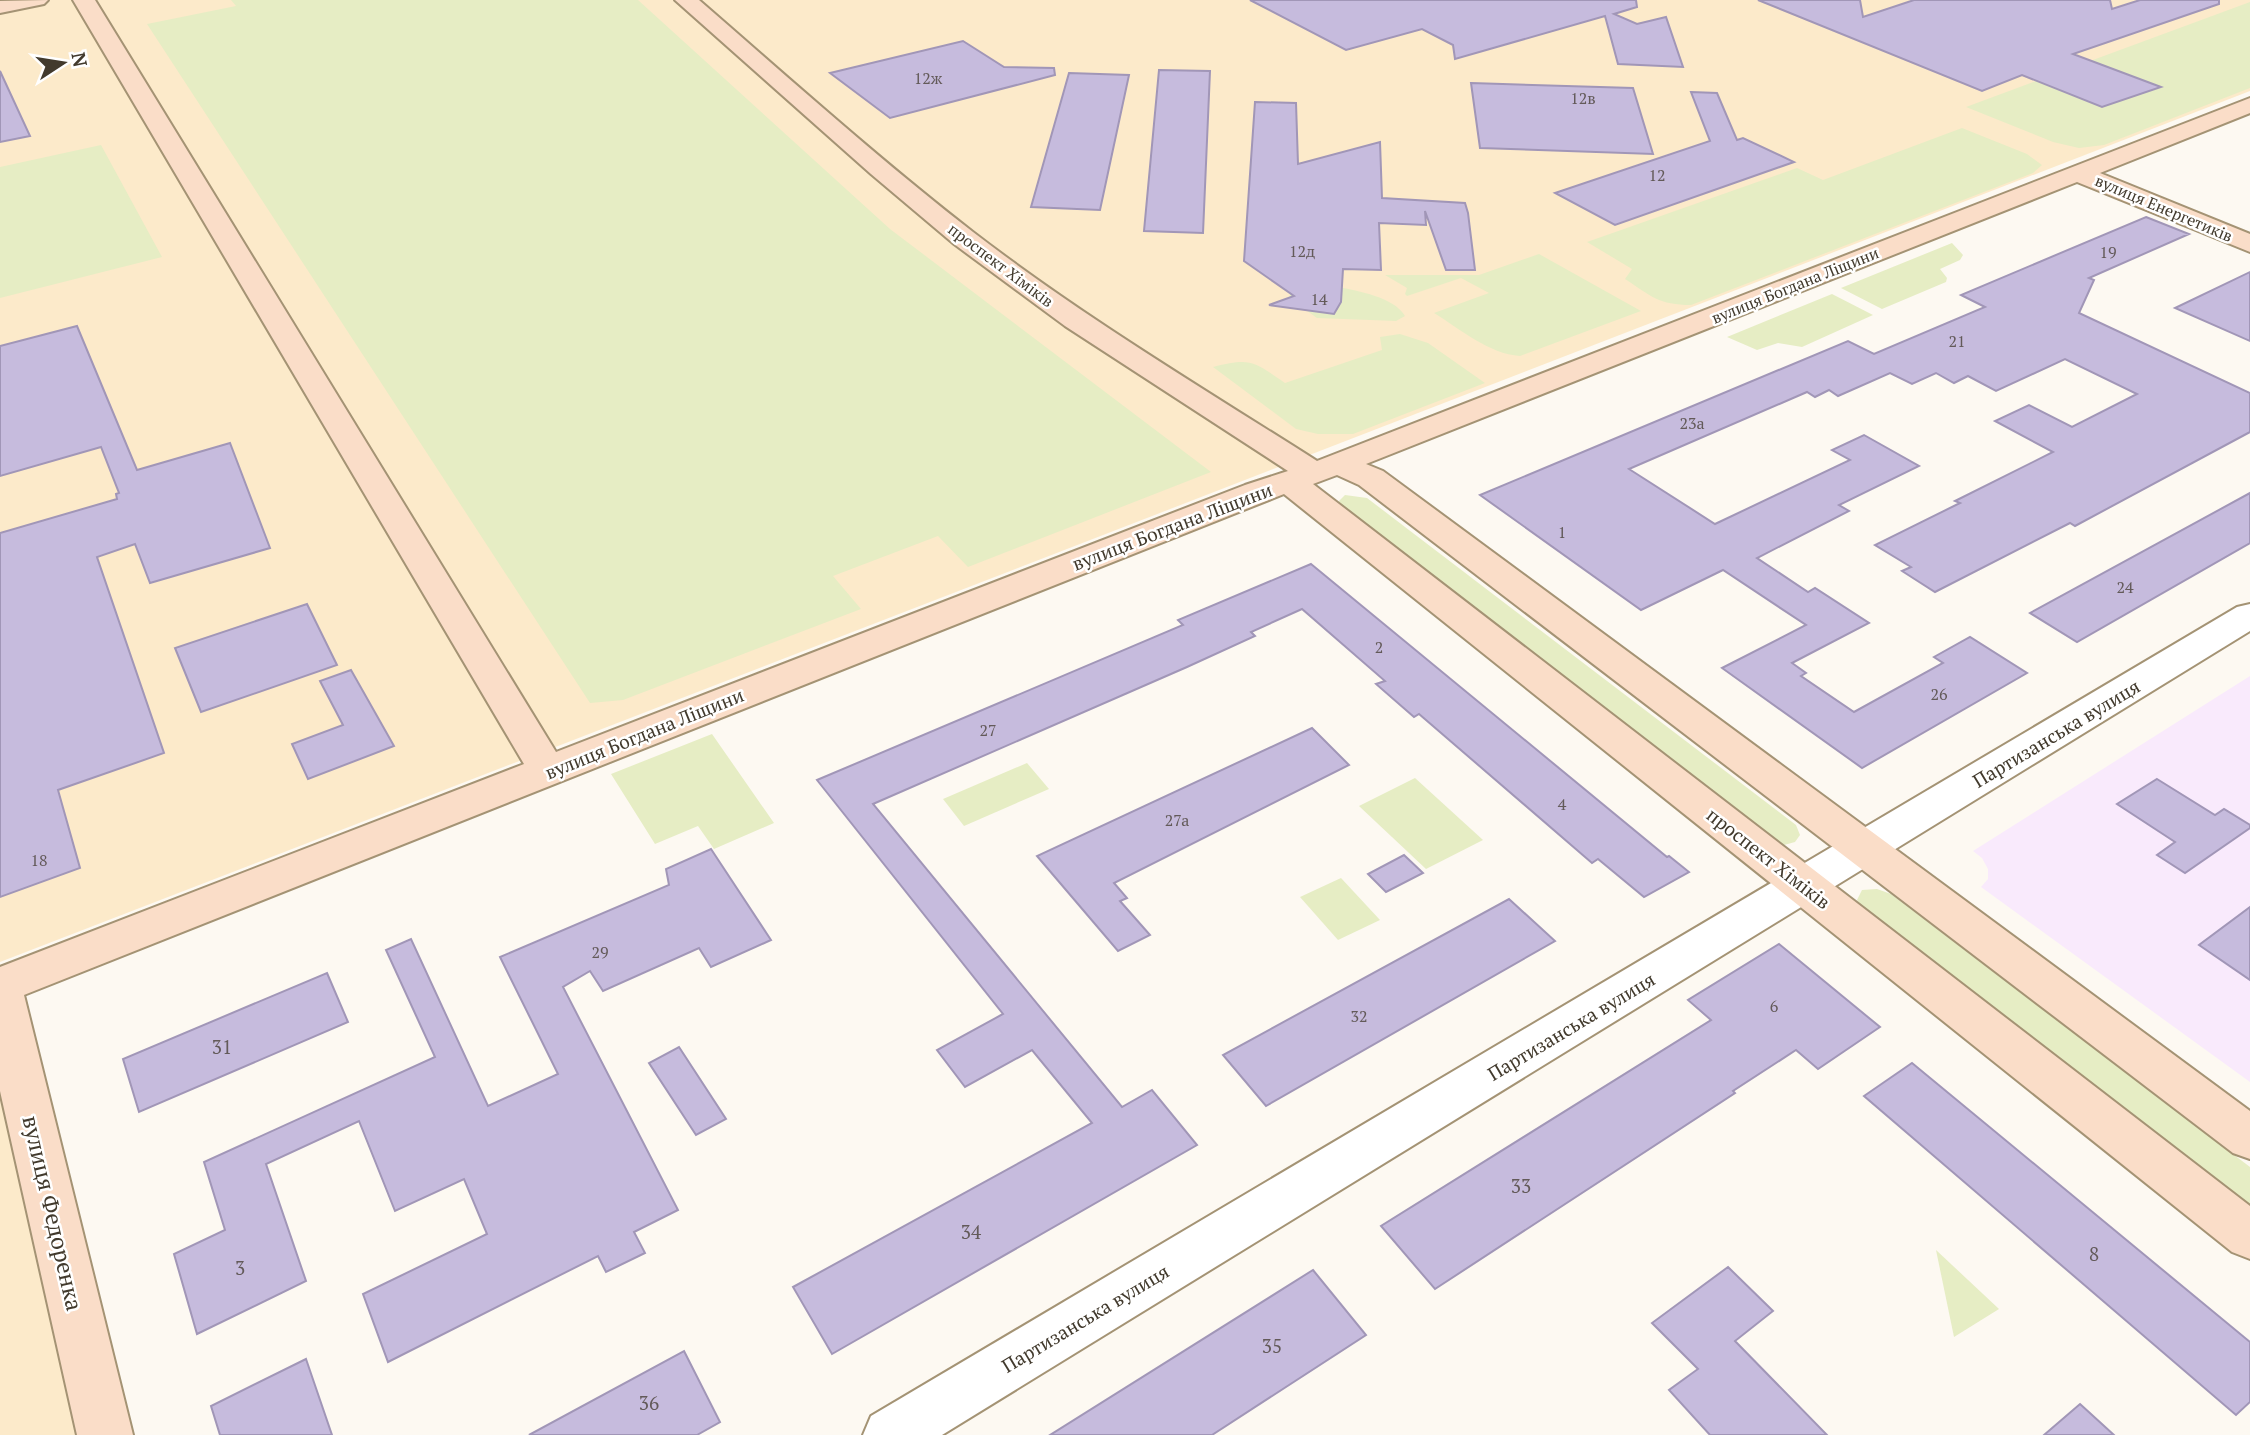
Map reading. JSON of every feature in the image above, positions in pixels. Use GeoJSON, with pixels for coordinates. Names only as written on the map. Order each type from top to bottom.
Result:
{"type":"FeatureCollection","features":[{"type":"Feature","properties":{"kind":"main road"},"geometry":{"type":"LineString","coordinates":[[0,7],[37,0]]}},
{"type":"Feature","properties":{"kind":"main road"},"geometry":{"type":"LineString","coordinates":[[84,0],[548,771]]}},
{"type":"Feature","properties":{"kind":"main road","name":"проспект Хіміків"},"geometry":{"type":"LineString","coordinates":[[670,0],[711,25]]}},
{"type":"Feature","properties":{"kind":"main road","name":"проспект Хіміків"},"geometry":{"type":"LineString","coordinates":[[686,0],[711,25],[964,238],[1075,320],[1313,473],[1804,886],[2250,1236]]}},
{"type":"Feature","properties":{"kind":"main road","name":"вулиця Богдана Ліщини"},"geometry":{"type":"LineString","coordinates":[[0,988],[2250,105]]}},
{"type":"Feature","properties":{"kind":"main road","name":"вулиця Енергетиків"},"geometry":{"type":"LineString","coordinates":[[2078,173],[2250,244]]}},
{"type":"Feature","properties":{"kind":"main road","name":"проспект Хіміків"},"geometry":{"type":"LineString","coordinates":[[1313,473],[1371,478],[2250,1138]]}},
{"type":"Feature","properties":{"kind":"main road","name":"вулиця Федоренка"},"geometry":{"type":"LineString","coordinates":[[0,988],[105,1435]]}},
{"type":"Feature","properties":{"kind":"street","name":"Партизанська вулиця"},"geometry":{"type":"LineString","coordinates":[[891,1435],[2250,615]]}},
{"type":"Feature","properties":{"kind":"shaded area"},"geometry":{"type":"Polygon","coordinates":[[[0,0],[2250,0],[2250,91],[0,962],[0,0]]]}},
{"type":"Feature","properties":{"kind":"shaded area"},"geometry":{"type":"Polygon","coordinates":[[[2250,676],[2250,1082],[1981,887],[1988,879],[1988,869],[1982,858],[1973,851],[2250,676]]]}},
{"type":"Feature","properties":{"kind":"shaded area"},"geometry":{"type":"Polygon","coordinates":[[[0,1090],[76,1435],[0,1435],[0,1090]]]}},
{"type":"Feature","properties":{"kind":"green space"},"geometry":{"type":"Polygon","coordinates":[[[231,0],[638,0],[890,229],[1211,472],[968,567],[938,536],[833,576],[861,609],[623,700],[590,703],[147,24],[236,6],[231,0]]]}},
{"type":"Feature","properties":{"kind":"green space"},"geometry":{"type":"Polygon","coordinates":[[[2250,2],[2250,88],[2104,145],[2079,148],[2053,142],[1966,107],[2250,2]]]}},
{"type":"Feature","properties":{"kind":"green space"},"geometry":{"type":"Polygon","coordinates":[[[1962,128],[2027,154],[2042,165],[2033,173],[1691,305],[1671,303],[1649,295],[1625,279],[1632,269],[1587,242],[1797,168],[1823,180],[1962,128]]]}},
{"type":"Feature","properties":{"kind":"green space"},"geometry":{"type":"Polygon","coordinates":[[[101,145],[162,257],[0,298],[0,167],[101,145]]]}},
{"type":"Feature","properties":{"kind":"green space"},"geometry":{"type":"Polygon","coordinates":[[[1952,243],[1963,255],[1960,260],[1940,269],[1947,278],[1946,282],[1882,309],[1841,288],[1952,243]]]}},
{"type":"Feature","properties":{"kind":"green space"},"geometry":{"type":"Polygon","coordinates":[[[1539,254],[1641,311],[1520,356],[1486,346],[1434,313],[1489,293],[1461,278],[1407,296],[1407,288],[1385,275],[1479,275],[1539,254]]]}},
{"type":"Feature","properties":{"kind":"green space"},"geometry":{"type":"Polygon","coordinates":[[[1338,287],[1384,300],[1400,309],[1405,316],[1396,321],[1317,318],[1289,298],[1291,291],[1338,287]]]}},
{"type":"Feature","properties":{"kind":"green space"},"geometry":{"type":"Polygon","coordinates":[[[1832,294],[1873,315],[1802,347],[1778,343],[1757,350],[1727,337],[1832,294]]]}},
{"type":"Feature","properties":{"kind":"green space"},"geometry":{"type":"Polygon","coordinates":[[[1400,334],[1428,343],[1485,383],[1353,434],[1318,434],[1296,429],[1213,367],[1236,362],[1252,363],[1285,383],[1382,350],[1380,337],[1400,334]]]}},
{"type":"Feature","properties":{"kind":"green space"},"geometry":{"type":"Polygon","coordinates":[[[1345,495],[1367,498],[1796,825],[1800,835],[1795,842],[1784,845],[1769,841],[1342,508],[1339,501],[1345,495]]]}},
{"type":"Feature","properties":{"kind":"green space"},"geometry":{"type":"Polygon","coordinates":[[[712,734],[774,823],[714,849],[698,826],[655,844],[611,774],[712,734]]]}},
{"type":"Feature","properties":{"kind":"green space"},"geometry":{"type":"Polygon","coordinates":[[[1027,763],[1049,789],[964,826],[943,799],[1027,763]]]}},
{"type":"Feature","properties":{"kind":"green space"},"geometry":{"type":"Polygon","coordinates":[[[1415,778],[1483,840],[1426,869],[1359,806],[1415,778]]]}},
{"type":"Feature","properties":{"kind":"green space"},"geometry":{"type":"Polygon","coordinates":[[[1341,878],[1380,920],[1338,940],[1300,897],[1341,878]]]}},
{"type":"Feature","properties":{"kind":"green space"},"geometry":{"type":"Polygon","coordinates":[[[1877,889],[1891,894],[2250,1167],[2250,1211],[1864,910],[1857,900],[1862,890],[1877,889]]]}},
{"type":"Feature","properties":{"kind":"green space"},"geometry":{"type":"Polygon","coordinates":[[[1936,1250],[1999,1309],[1954,1337],[1936,1250]]]}},
{"type":"Feature","properties":{"kind":"building"},"geometry":{"type":"Polygon","coordinates":[[[1250,0],[1636,0],[1637,7],[1614,14],[1637,24],[1666,17],[1683,67],[1618,64],[1605,16],[1455,59],[1453,45],[1422,29],[1346,50],[1250,0]]]}},
{"type":"Feature","properties":{"kind":"building"},"geometry":{"type":"Polygon","coordinates":[[[1758,0],[1860,0],[1863,17],[1914,0],[2110,0],[2112,9],[2140,0],[2219,0],[2219,4],[2073,54],[2161,87],[2102,107],[2022,75],[1982,91],[1758,0]]]}},
{"type":"Feature","properties":{"kind":"building"},"geometry":{"type":"Polygon","coordinates":[[[963,41],[1004,67],[1054,68],[1055,75],[890,118],[830,73],[963,41]]]}},
{"type":"Feature","properties":{"kind":"building"},"geometry":{"type":"Polygon","coordinates":[[[1159,70],[1210,71],[1203,233],[1144,231],[1159,70]]]}},
{"type":"Feature","properties":{"kind":"building"},"geometry":{"type":"Polygon","coordinates":[[[0,71],[30,136],[0,142],[0,71]]]}},
{"type":"Feature","properties":{"kind":"building"},"geometry":{"type":"Polygon","coordinates":[[[1069,73],[1129,75],[1100,210],[1031,207],[1069,73]]]}},
{"type":"Feature","properties":{"kind":"building"},"geometry":{"type":"Polygon","coordinates":[[[1471,83],[1633,88],[1653,154],[1480,148],[1471,83]]]}},
{"type":"Feature","properties":{"kind":"building"},"geometry":{"type":"Polygon","coordinates":[[[1691,92],[1717,93],[1737,140],[1743,138],[1794,162],[1615,225],[1555,193],[1710,141],[1691,92]]]}},
{"type":"Feature","properties":{"kind":"building"},"geometry":{"type":"Polygon","coordinates":[[[1255,102],[1296,103],[1298,164],[1380,142],[1382,198],[1465,203],[1475,270],[1446,270],[1425,211],[1426,225],[1379,223],[1381,270],[1343,269],[1341,302],[1334,314],[1269,305],[1294,296],[1244,261],[1255,102]]]}},
{"type":"Feature","properties":{"kind":"building"},"geometry":{"type":"Polygon","coordinates":[[[2146,217],[2189,234],[2089,278],[2094,280],[2079,313],[2250,393],[2250,432],[2075,526],[2070,523],[1935,592],[1902,571],[1911,567],[1875,545],[1960,503],[1955,501],[2053,452],[1995,421],[2029,405],[2072,427],[2137,394],[2065,359],[1996,391],[1968,376],[1954,383],[1936,373],[1912,384],[1890,373],[1838,396],[1829,390],[1815,397],[1807,392],[1629,469],[1715,524],[1850,460],[1832,450],[1864,435],[1919,466],[1839,505],[1849,511],[1757,558],[1808,592],[1815,588],[1869,623],[1792,663],[1806,673],[1801,676],[1854,712],[1943,663],[1934,657],[1970,637],[2027,673],[1862,768],[1722,668],[1806,625],[1723,570],[1641,610],[1480,495],[1848,341],[1874,354],[1985,307],[1961,295],[2146,217]]]}},
{"type":"Feature","properties":{"kind":"building"},"geometry":{"type":"Polygon","coordinates":[[[2250,272],[2250,341],[2175,308],[2250,272]]]}},
{"type":"Feature","properties":{"kind":"building"},"geometry":{"type":"Polygon","coordinates":[[[77,326],[137,470],[230,443],[270,548],[150,583],[135,544],[97,557],[164,753],[58,790],[80,868],[0,897],[0,533],[117,499],[116,494],[119,493],[101,447],[0,476],[0,346],[77,326]]]}},
{"type":"Feature","properties":{"kind":"building"},"geometry":{"type":"Polygon","coordinates":[[[2250,493],[2250,543],[2077,642],[2030,613],[2250,493]]]}},
{"type":"Feature","properties":{"kind":"building"},"geometry":{"type":"Polygon","coordinates":[[[1311,564],[1667,857],[1689,872],[1644,897],[1598,859],[1592,863],[1419,714],[1414,717],[1376,684],[1385,681],[1302,609],[1251,632],[1255,636],[1187,667],[873,804],[1122,1107],[1152,1090],[1197,1145],[832,1354],[793,1287],[1092,1123],[1032,1050],[965,1087],[937,1050],[1003,1014],[817,780],[1183,625],[1178,620],[1311,564]]]}},
{"type":"Feature","properties":{"kind":"building"},"geometry":{"type":"Polygon","coordinates":[[[307,604],[337,665],[201,712],[175,648],[307,604]]]}},
{"type":"Feature","properties":{"kind":"building"},"geometry":{"type":"Polygon","coordinates":[[[351,670],[394,746],[308,779],[292,744],[343,725],[320,681],[351,670]]]}},
{"type":"Feature","properties":{"kind":"building"},"geometry":{"type":"Polygon","coordinates":[[[1312,728],[1349,765],[1114,883],[1127,898],[1120,901],[1150,935],[1118,951],[1037,856],[1312,728]]]}},
{"type":"Feature","properties":{"kind":"building"},"geometry":{"type":"Polygon","coordinates":[[[2157,779],[2215,815],[2224,809],[2250,825],[2250,828],[2185,873],[2157,855],[2175,842],[2117,804],[2157,779]]]}},
{"type":"Feature","properties":{"kind":"building"},"geometry":{"type":"Polygon","coordinates":[[[711,849],[771,940],[711,967],[699,948],[603,991],[590,971],[563,987],[678,1210],[634,1232],[645,1253],[606,1272],[598,1256],[388,1362],[363,1294],[487,1234],[464,1179],[395,1211],[359,1121],[266,1164],[306,1281],[197,1334],[174,1254],[225,1230],[204,1162],[435,1057],[386,950],[411,939],[488,1106],[558,1074],[500,957],[669,885],[666,869],[711,849]]]}},
{"type":"Feature","properties":{"kind":"building"},"geometry":{"type":"Polygon","coordinates":[[[1404,855],[1423,873],[1386,892],[1368,874],[1404,855]]]}},
{"type":"Feature","properties":{"kind":"building"},"geometry":{"type":"Polygon","coordinates":[[[1509,899],[1555,941],[1266,1106],[1223,1055],[1509,899]]]}},
{"type":"Feature","properties":{"kind":"building"},"geometry":{"type":"Polygon","coordinates":[[[2250,907],[2250,980],[2199,945],[2250,907]]]}},
{"type":"Feature","properties":{"kind":"building"},"geometry":{"type":"Polygon","coordinates":[[[1779,944],[1880,1027],[1818,1069],[1796,1050],[1733,1091],[1735,1093],[1435,1289],[1381,1226],[1711,1020],[1688,1000],[1779,944]]]}},
{"type":"Feature","properties":{"kind":"building"},"geometry":{"type":"Polygon","coordinates":[[[327,973],[348,1022],[139,1112],[123,1059],[327,973]]]}},
{"type":"Feature","properties":{"kind":"building"},"geometry":{"type":"Polygon","coordinates":[[[679,1047],[726,1119],[696,1135],[649,1063],[679,1047]]]}},
{"type":"Feature","properties":{"kind":"building"},"geometry":{"type":"Polygon","coordinates":[[[1912,1063],[2250,1342],[2250,1402],[2236,1415],[1864,1096],[1912,1063]]]}},
{"type":"Feature","properties":{"kind":"building"},"geometry":{"type":"Polygon","coordinates":[[[1728,1267],[1773,1311],[1735,1341],[1827,1435],[1710,1435],[1669,1390],[1698,1369],[1652,1323],[1728,1267]]]}},
{"type":"Feature","properties":{"kind":"building"},"geometry":{"type":"Polygon","coordinates":[[[1313,1270],[1366,1335],[1212,1435],[1050,1435],[1313,1270]]]}},
{"type":"Feature","properties":{"kind":"building"},"geometry":{"type":"Polygon","coordinates":[[[684,1351],[720,1422],[697,1435],[529,1435],[684,1351]]]}},
{"type":"Feature","properties":{"kind":"building"},"geometry":{"type":"Polygon","coordinates":[[[306,1359],[332,1435],[220,1435],[211,1406],[306,1359]]]}},
{"type":"Feature","properties":{"kind":"building"},"geometry":{"type":"Polygon","coordinates":[[[2080,1404],[2114,1435],[2044,1435],[2080,1404]]]}}]}
